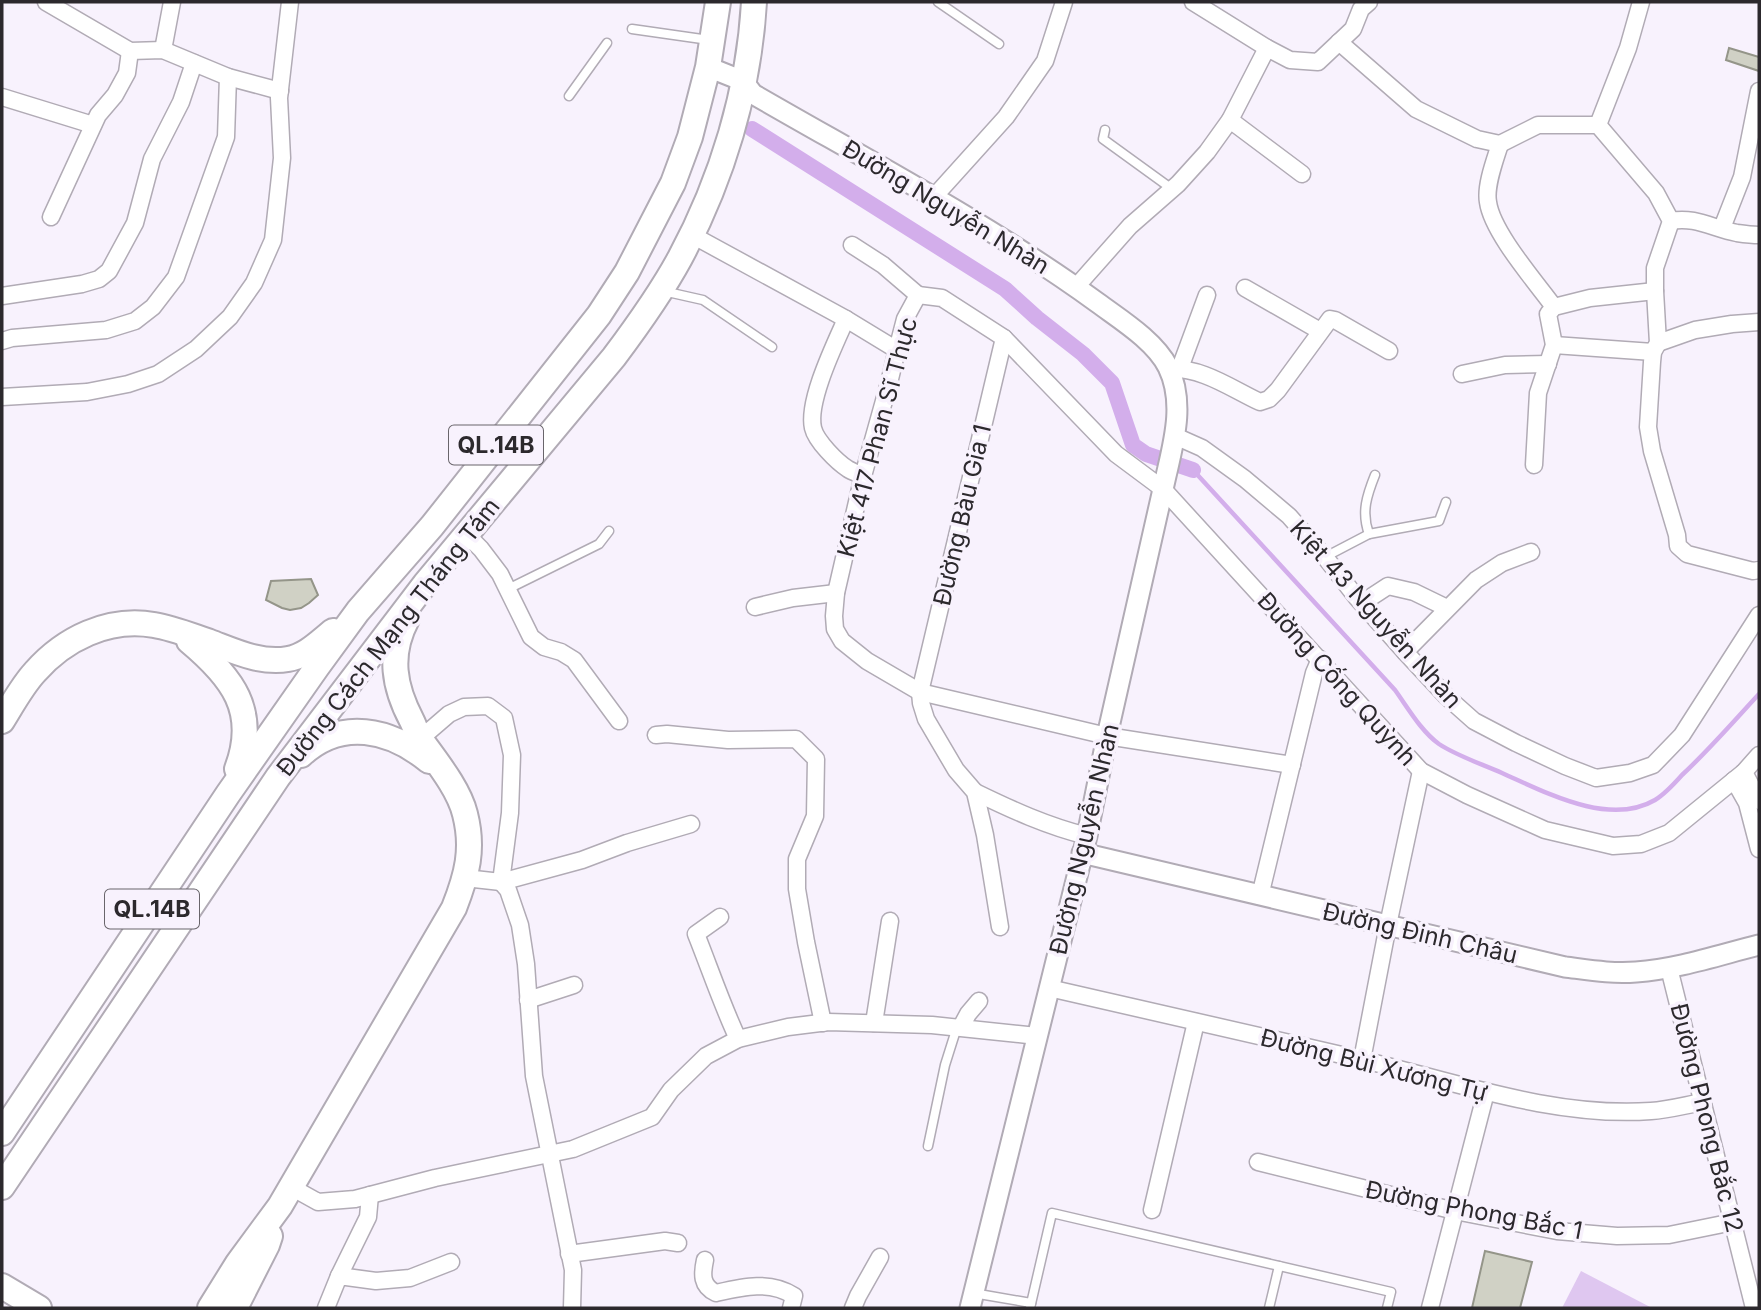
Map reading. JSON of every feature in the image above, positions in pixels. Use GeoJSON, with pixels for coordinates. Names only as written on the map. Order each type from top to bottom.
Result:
{"type":"FeatureCollection","features":[{"type":"Feature","properties":{"kind":"highway","name":"Đường Cách Mạng Tháng Tám"},"geometry":{"type":"LineString","coordinates":[[2,1133],[288,707],[358,611],[432,526],[599,315],[627,272],[673,183],[690,137],[709,67],[718,2]]}},
{"type":"Feature","properties":{"kind":"highway","name":"Đường Cách Mạng Tháng Tám"},"geometry":{"type":"LineString","coordinates":[[2,1188],[278,777],[425,584],[643,318],[692,235],[723,162],[749,51],[754,2]]}},
{"type":"Feature","properties":{"kind":"highway"},"geometry":{"type":"LineString","coordinates":[[210,1308],[285,1196],[454,908],[465,878],[469,861],[469,838],[464,811],[443,772],[420,739],[397,686],[397,646],[403,627],[425,584]]}},
{"type":"Feature","properties":{"kind":"highway"},"geometry":{"type":"LineString","coordinates":[[2,721],[33,674],[51,656],[67,643],[107,626],[151,624],[175,629],[236,652],[274,660],[289,659],[308,651],[358,611]]}},
{"type":"Feature","properties":{"kind":"highway"},"geometry":{"type":"LineString","coordinates":[[175,629],[220,670],[236,691],[243,711],[246,735],[228,794]]}},
{"type":"Feature","properties":{"kind":"highway"},"geometry":{"type":"LineString","coordinates":[[278,777],[311,746],[330,736],[356,731],[384,736],[402,743],[417,751],[443,772]]}},
{"type":"Feature","properties":{"kind":"highway"},"geometry":{"type":"LineString","coordinates":[[235,1308],[268,1245],[285,1196]]}},
{"type":"Feature","properties":{"kind":"highway"},"geometry":{"type":"LineString","coordinates":[[201,1308],[223,1285]]}},
{"type":"Feature","properties":{"kind":"highway"},"geometry":{"type":"LineString","coordinates":[[2,1286],[39,1308]]}},
{"type":"Feature","properties":{"kind":"street"},"geometry":{"type":"LineString","coordinates":[[46,2],[130,51],[163,50],[228,77],[280,91]]}},
{"type":"Feature","properties":{"kind":"street"},"geometry":{"type":"LineString","coordinates":[[163,50],[172,2]]}},
{"type":"Feature","properties":{"kind":"street"},"geometry":{"type":"LineString","coordinates":[[2,397],[87,392],[128,384],[158,374],[196,349],[230,317],[254,283],[273,240],[282,158],[280,91],[290,2]]}},
{"type":"Feature","properties":{"kind":"street"},"geometry":{"type":"LineString","coordinates":[[933,198],[1006,117],[1045,61],[1064,2]]}},
{"type":"Feature","properties":{"kind":"street"},"geometry":{"type":"LineString","coordinates":[[1193,2],[1290,60],[1318,62],[1353,29],[1361,9],[1368,2]]}},
{"type":"Feature","properties":{"kind":"street"},"geometry":{"type":"LineString","coordinates":[[1598,125],[1628,48],[1641,2]]}},
{"type":"Feature","properties":{"kind":"street"},"geometry":{"type":"LineString","coordinates":[[1339,42],[1416,109],[1478,139],[1500,144],[1538,125],[1598,125],[1656,193],[1671,222],[1656,268],[1656,347],[1648,427],[1652,451],[1678,546],[1687,554],[1753,571],[1759,570]]}},
{"type":"Feature","properties":{"kind":"street"},"geometry":{"type":"LineString","coordinates":[[1076,287],[1130,226],[1172,189],[1207,152],[1230,120],[1267,48]]}},
{"type":"Feature","properties":{"kind":"street"},"geometry":{"type":"LineString","coordinates":[[51,217],[98,115],[115,94],[127,72],[130,51]]}},
{"type":"Feature","properties":{"kind":"street"},"geometry":{"type":"LineString","coordinates":[[2,296],[82,284],[99,279],[109,271],[135,223],[152,159],[181,102],[194,63]]}},
{"type":"Feature","properties":{"kind":"street","name":"Đường Nguyễn Nhàn"},"geometry":{"type":"LineString","coordinates":[[709,67],[743,81],[753,94],[1043,264],[1129,326],[1174,368],[1172,377],[1178,402],[1165,483],[1085,845],[971,1301]]}},
{"type":"Feature","properties":{"kind":"street"},"geometry":{"type":"LineString","coordinates":[[2,341],[106,330],[135,321],[153,307],[176,277],[226,137],[228,77]]}},
{"type":"Feature","properties":{"kind":"street"},"geometry":{"type":"LineString","coordinates":[[1722,228],[1742,177],[1759,92]]}},
{"type":"Feature","properties":{"kind":"street"},"geometry":{"type":"LineString","coordinates":[[2,97],[93,125]]}},
{"type":"Feature","properties":{"kind":"street"},"geometry":{"type":"LineString","coordinates":[[1230,120],[1302,174]]}},
{"type":"Feature","properties":{"kind":"street"},"geometry":{"type":"LineString","coordinates":[[1500,144],[1487,200],[1492,219],[1554,307]]}},
{"type":"Feature","properties":{"kind":"street"},"geometry":{"type":"LineString","coordinates":[[1671,222],[1681,219],[1705,223],[1735,233],[1759,235]]}},
{"type":"Feature","properties":{"kind":"street"},"geometry":{"type":"LineString","coordinates":[[692,235],[846,318],[897,350]]}},
{"type":"Feature","properties":{"kind":"street"},"geometry":{"type":"LineString","coordinates":[[852,246],[883,265],[918,295]]}},
{"type":"Feature","properties":{"kind":"street"},"geometry":{"type":"LineString","coordinates":[[1245,288],[1324,325],[1342,324],[1390,351]]}},
{"type":"Feature","properties":{"kind":"street"},"geometry":{"type":"LineString","coordinates":[[1534,466],[1538,393],[1554,345],[1548,314],[1554,307],[1590,298],[1655,291]]}},
{"type":"Feature","properties":{"kind":"street","name":"Kiệt 417 Phan Sĩ Thực"},"geometry":{"type":"LineString","coordinates":[[1165,483],[1116,454],[1004,338],[942,298],[918,295],[905,319],[863,476],[836,593],[835,629],[842,641],[867,661],[920,692],[1107,736],[1292,765]]}},
{"type":"Feature","properties":{"kind":"street"},"geometry":{"type":"LineString","coordinates":[[1207,295],[1174,368],[1199,372],[1260,401],[1269,399],[1278,390],[1324,325]]}},
{"type":"Feature","properties":{"kind":"street"},"geometry":{"type":"LineString","coordinates":[[846,318],[821,378],[813,411],[813,426],[816,436],[831,454],[848,469],[863,476]]}},
{"type":"Feature","properties":{"kind":"street"},"geometry":{"type":"LineString","coordinates":[[1554,345],[1656,347],[1695,330],[1759,322]]}},
{"type":"Feature","properties":{"kind":"street","name":"Đường Bàu Gia 1"},"geometry":{"type":"LineString","coordinates":[[920,692],[1004,338]]}},
{"type":"Feature","properties":{"kind":"street"},"geometry":{"type":"LineString","coordinates":[[1462,374],[1505,365],[1548,364]]}},
{"type":"Feature","properties":{"kind":"street","name":"Kiệt 43 Nguyễn Nhàn"},"geometry":{"type":"LineString","coordinates":[[1174,440],[1202,448],[1289,516],[1405,652],[1447,697],[1474,721],[1540,755],[1596,778],[1630,773],[1653,765],[1682,735],[1759,615]]}},
{"type":"Feature","properties":{"kind":"street","name":"Đường Cống Quỳnh"},"geometry":{"type":"LineString","coordinates":[[1165,483],[1421,771],[1467,795],[1545,830],[1613,846],[1642,844],[1669,833],[1739,776],[1759,755]]}},
{"type":"Feature","properties":{"kind":"street"},"geometry":{"type":"LineString","coordinates":[[466,534],[492,562],[531,637],[544,647],[561,652],[574,660],[619,721]]}},
{"type":"Feature","properties":{"kind":"street"},"geometry":{"type":"LineString","coordinates":[[1405,652],[1476,580],[1502,563],[1531,552]]}},
{"type":"Feature","properties":{"kind":"street"},"geometry":{"type":"LineString","coordinates":[[1362,603],[1388,586],[1414,592],[1447,608]]}},
{"type":"Feature","properties":{"kind":"street"},"geometry":{"type":"LineString","coordinates":[[755,607],[793,598],[836,593]]}},
{"type":"Feature","properties":{"kind":"street"},"geometry":{"type":"LineString","coordinates":[[1261,896],[1314,673],[1320,659]]}},
{"type":"Feature","properties":{"kind":"street"},"geometry":{"type":"LineString","coordinates":[[920,692],[926,719],[956,770],[975,792],[1057,829],[1085,845]]}},
{"type":"Feature","properties":{"kind":"street"},"geometry":{"type":"LineString","coordinates":[[420,739],[449,714],[464,707],[488,706],[504,718],[512,755],[510,813],[501,882],[508,890],[520,925],[526,964],[534,1076],[573,1270],[572,1308]]}},
{"type":"Feature","properties":{"kind":"street"},"geometry":{"type":"LineString","coordinates":[[656,735],[728,740],[796,739],[816,759],[816,816],[797,859],[797,889],[806,942],[826,1023]]}},
{"type":"Feature","properties":{"kind":"street"},"geometry":{"type":"LineString","coordinates":[[1362,1060],[1421,771]]}},
{"type":"Feature","properties":{"kind":"street"},"geometry":{"type":"LineString","coordinates":[[1739,776],[1759,802]]}},
{"type":"Feature","properties":{"kind":"street"},"geometry":{"type":"LineString","coordinates":[[1739,776],[1759,849]]}},
{"type":"Feature","properties":{"kind":"street"},"geometry":{"type":"LineString","coordinates":[[975,792],[1000,927]]}},
{"type":"Feature","properties":{"kind":"street"},"geometry":{"type":"LineString","coordinates":[[465,878],[501,882],[582,860],[691,824]]}},
{"type":"Feature","properties":{"kind":"street","name":"Đường Đinh Châu"},"geometry":{"type":"LineString","coordinates":[[1085,845],[1261,896],[1565,967],[1636,972],[1669,968],[1759,944]]}},
{"type":"Feature","properties":{"kind":"street"},"geometry":{"type":"LineString","coordinates":[[720,917],[695,934],[738,1039]]}},
{"type":"Feature","properties":{"kind":"street"},"geometry":{"type":"LineString","coordinates":[[874,1023],[890,921]]}},
{"type":"Feature","properties":{"kind":"street","name":"Đường Phong Bắc 12"},"geometry":{"type":"LineString","coordinates":[[1669,968],[1754,1308]]}},
{"type":"Feature","properties":{"kind":"street"},"geometry":{"type":"LineString","coordinates":[[528,1000],[574,985]]}},
{"type":"Feature","properties":{"kind":"street","name":"Đường Bùi Xương Tự"},"geometry":{"type":"LineString","coordinates":[[1049,988],[1555,1106],[1651,1111],[1703,1102]]}},
{"type":"Feature","properties":{"kind":"street"},"geometry":{"type":"LineString","coordinates":[[959,1027],[979,1001]]}},
{"type":"Feature","properties":{"kind":"street"},"geometry":{"type":"LineString","coordinates":[[1152,1210],[1196,1022]]}},
{"type":"Feature","properties":{"kind":"street"},"geometry":{"type":"LineString","coordinates":[[285,1196],[318,1202],[355,1199],[460,1172],[573,1149],[652,1117],[671,1090],[706,1056],[738,1039],[788,1027],[826,1023],[874,1023],[959,1027],[1037,1036]]}},
{"type":"Feature","properties":{"kind":"street"},"geometry":{"type":"LineString","coordinates":[[1430,1308],[1486,1092]]}},
{"type":"Feature","properties":{"kind":"street","name":"Đường Phong Bắc 1"},"geometry":{"type":"LineString","coordinates":[[1258,1163],[1455,1211],[1557,1231],[1617,1236],[1669,1235],[1733,1222]]}},
{"type":"Feature","properties":{"kind":"street"},"geometry":{"type":"LineString","coordinates":[[326,1308],[368,1217],[370,1195]]}},
{"type":"Feature","properties":{"kind":"street"},"geometry":{"type":"LineString","coordinates":[[569,1254],[665,1241],[678,1243]]}},
{"type":"Feature","properties":{"kind":"street"},"geometry":{"type":"LineString","coordinates":[[853,1308],[880,1257]]}},
{"type":"Feature","properties":{"kind":"street"},"geometry":{"type":"LineString","coordinates":[[705,1260],[703,1281],[713,1301],[748,1285],[788,1292],[794,1296],[792,1308]]}},
{"type":"Feature","properties":{"kind":"street"},"geometry":{"type":"LineString","coordinates":[[339,1276],[376,1281],[410,1278],[451,1262]]}},
{"type":"Feature","properties":{"kind":"lane"},"geometry":{"type":"LineString","coordinates":[[938,2],[999,44]]}},
{"type":"Feature","properties":{"kind":"lane"},"geometry":{"type":"LineString","coordinates":[[632,29],[712,41]]}},
{"type":"Feature","properties":{"kind":"lane"},"geometry":{"type":"LineString","coordinates":[[569,96],[607,43]]}},
{"type":"Feature","properties":{"kind":"lane"},"geometry":{"type":"LineString","coordinates":[[1105,130],[1103,139],[1172,189]]}},
{"type":"Feature","properties":{"kind":"lane"},"geometry":{"type":"LineString","coordinates":[[660,291],[703,300],[772,347]]}},
{"type":"Feature","properties":{"kind":"lane"},"geometry":{"type":"LineString","coordinates":[[1369,534],[1365,523],[1366,497],[1375,475]]}},
{"type":"Feature","properties":{"kind":"lane"},"geometry":{"type":"LineString","coordinates":[[1325,557],[1369,534],[1439,521],[1446,502]]}},
{"type":"Feature","properties":{"kind":"lane"},"geometry":{"type":"LineString","coordinates":[[508,589],[599,544],[609,531]]}},
{"type":"Feature","properties":{"kind":"lane"},"geometry":{"type":"LineString","coordinates":[[928,1146],[945,1065],[959,1027]]}},
{"type":"Feature","properties":{"kind":"lane"},"geometry":{"type":"LineString","coordinates":[[971,1301],[1031,1305],[1052,1213],[1391,1292],[1387,1308]]}},
{"type":"Feature","properties":{"kind":"lane"},"geometry":{"type":"LineString","coordinates":[[1269,1308],[1279,1266]]}},
{"type":"Feature","properties":{"kind":"shaded area"},"geometry":{"type":"Polygon","coordinates":[[[1581,1271],[1652,1308],[1562,1308],[1581,1271]]]}},
{"type":"Feature","properties":{"kind":"building"},"geometry":{"type":"Polygon","coordinates":[[[1729,48],[1759,57],[1759,71],[1726,60],[1729,48]]]}},
{"type":"Feature","properties":{"kind":"building"},"geometry":{"type":"Polygon","coordinates":[[[311,579],[318,595],[301,608],[290,610],[266,600],[271,581],[311,579]]]}},
{"type":"Feature","properties":{"kind":"building"},"geometry":{"type":"Polygon","coordinates":[[[1485,1251],[1532,1262],[1520,1308],[1472,1308],[1485,1251]]]}},
{"type":"Feature","properties":{"kind":"waterway"},"geometry":{"type":"LineString","coordinates":[[752,129],[1005,289],[1083,354],[1112,383],[1133,445],[1146,454],[1193,470]]}},
{"type":"Feature","properties":{"kind":"waterway"},"geometry":{"type":"LineString","coordinates":[[1193,470],[1395,690],[1432,739],[1462,756],[1557,797],[1577,804],[1618,810],[1655,800],[1702,756],[1759,694]]}}]}
